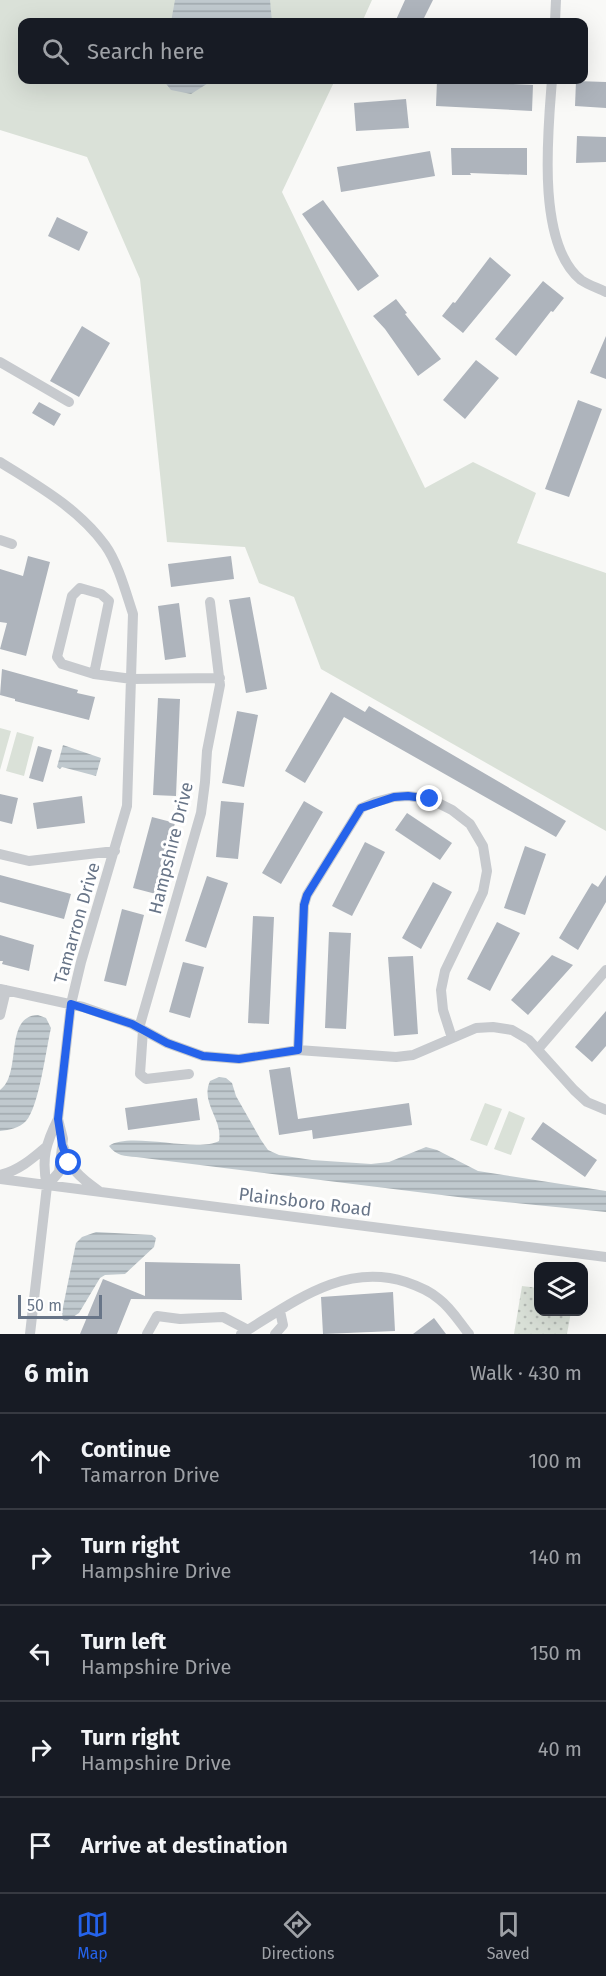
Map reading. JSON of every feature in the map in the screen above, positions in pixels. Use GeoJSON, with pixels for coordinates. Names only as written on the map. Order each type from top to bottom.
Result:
{"type":"FeatureCollection","features":[{"type":"Feature","properties":{"kind":"street"},"geometry":{"type":"LineString","coordinates":[[555,18],[556,0]]}},
{"type":"Feature","properties":{"kind":"street"},"geometry":{"type":"LineString","coordinates":[[552,84],[547,174],[549,202],[557,239],[565,259],[581,280],[606,292]]}},
{"type":"Feature","properties":{"kind":"street"},"geometry":{"type":"LineString","coordinates":[[0,362],[69,402]]}},
{"type":"Feature","properties":{"kind":"street","name":"Tamarron Drive"},"geometry":{"type":"LineString","coordinates":[[0,462],[52,494],[106,547],[134,614],[128,806],[81,962],[71,1004],[58,1119],[62,1145],[59,1172],[47,1186]]}},
{"type":"Feature","properties":{"kind":"street"},"geometry":{"type":"LineString","coordinates":[[0,540],[12,544]]}},
{"type":"Feature","properties":{"kind":"street"},"geometry":{"type":"LineString","coordinates":[[94,674],[109,601],[100,594],[80,588],[72,596],[57,657],[62,664],[94,674],[132,680],[220,678]]}},
{"type":"Feature","properties":{"kind":"street","name":"Hampshire Drive"},"geometry":{"type":"LineString","coordinates":[[189,1074],[146,1079],[140,1074],[139,1066],[141,1029],[201,813],[206,782],[207,752],[220,678],[210,602]]}},
{"type":"Feature","properties":{"kind":"street"},"geometry":{"type":"LineString","coordinates":[[298,1050],[304,905],[307,895],[361,808],[394,797],[430,799],[452,810],[470,824],[483,846],[486,871],[483,892],[445,971],[441,990],[443,1010],[452,1038]]}},
{"type":"Feature","properties":{"kind":"street","name":"Tamarron Drive"},"geometry":{"type":"LineString","coordinates":[[0,854],[29,861],[115,851]]}},
{"type":"Feature","properties":{"kind":"street"},"geometry":{"type":"LineString","coordinates":[[538,1049],[606,970]]}},
{"type":"Feature","properties":{"kind":"street","name":"Tamarron Drive"},"geometry":{"type":"LineString","coordinates":[[0,1015],[3,989],[71,1004]]}},
{"type":"Feature","properties":{"kind":"street"},"geometry":{"type":"LineString","coordinates":[[71,1004],[141,1029],[167,1043],[203,1056],[239,1059],[298,1050],[396,1057],[413,1055],[476,1028],[493,1027],[512,1030],[529,1040],[587,1102],[606,1110]]}},
{"type":"Feature","properties":{"kind":"street","name":"Tamarron Drive"},"geometry":{"type":"LineString","coordinates":[[47,1186],[43,1170],[46,1147],[58,1119]]}},
{"type":"Feature","properties":{"kind":"street"},"geometry":{"type":"LineString","coordinates":[[62,1145],[69,1163],[78,1176],[101,1193]]}},
{"type":"Feature","properties":{"kind":"street"},"geometry":{"type":"LineString","coordinates":[[0,1177],[27,1163],[46,1147]]}},
{"type":"Feature","properties":{"kind":"street","name":"Plainsboro Road"},"geometry":{"type":"LineString","coordinates":[[0,1177],[47,1186],[606,1257]]}},
{"type":"Feature","properties":{"kind":"street"},"geometry":{"type":"LineString","coordinates":[[30,1334],[47,1186]]}},
{"type":"Feature","properties":{"kind":"street"},"geometry":{"type":"LineString","coordinates":[[147,1334],[157,1316],[180,1319],[223,1317],[245,1332],[335,1281],[358,1276],[388,1276],[418,1286],[439,1299],[469,1334]]}},
{"type":"Feature","properties":{"kind":"street"},"geometry":{"type":"LineString","coordinates":[[275,1334],[283,1325],[280,1311]]}},
{"type":"Feature","properties":{"kind":"shaded area"},"geometry":{"type":"Polygon","coordinates":[[[0,0],[372,0],[364,18],[18,18],[18,84],[333,84],[282,192],[425,488],[473,462],[536,493],[517,543],[606,573],[606,831],[321,669],[294,597],[259,583],[245,547],[167,542],[140,279],[87,157],[0,130],[0,0]]]}},
{"type":"Feature","properties":{"kind":"shaded area"},"geometry":{"type":"Polygon","coordinates":[[[175,0],[270,0],[272,18],[172,18],[175,0]]]}},
{"type":"Feature","properties":{"kind":"shaded area"},"geometry":{"type":"Polygon","coordinates":[[[166,84],[207,84],[191,94],[171,90],[166,84]]]}},
{"type":"Feature","properties":{"kind":"shaded area"},"geometry":{"type":"Polygon","coordinates":[[[0,728],[11,731],[0,770],[0,728]]]}},
{"type":"Feature","properties":{"kind":"shaded area"},"geometry":{"type":"Polygon","coordinates":[[[17,732],[34,737],[24,776],[6,771],[17,732]]]}},
{"type":"Feature","properties":{"kind":"shaded area"},"geometry":{"type":"Polygon","coordinates":[[[63,745],[101,758],[96,776],[57,767],[63,745]]]}},
{"type":"Feature","properties":{"kind":"shaded area"},"geometry":{"type":"Polygon","coordinates":[[[38,1015],[46,1018],[51,1028],[35,1104],[26,1121],[14,1128],[0,1131],[0,1090],[7,1082],[11,1072],[17,1035],[27,1018],[38,1015]]]}},
{"type":"Feature","properties":{"kind":"shaded area"},"geometry":{"type":"Polygon","coordinates":[[[219,1077],[226,1078],[232,1083],[236,1096],[261,1140],[268,1150],[279,1155],[371,1164],[389,1162],[426,1147],[437,1150],[478,1171],[606,1191],[606,1212],[474,1199],[128,1156],[118,1154],[109,1146],[131,1141],[195,1145],[219,1141],[218,1125],[208,1097],[208,1089],[210,1081],[219,1077]]]}},
{"type":"Feature","properties":{"kind":"shaded area"},"geometry":{"type":"Polygon","coordinates":[[[485,1103],[502,1109],[487,1146],[470,1140],[485,1103]]]}},
{"type":"Feature","properties":{"kind":"shaded area"},"geometry":{"type":"Polygon","coordinates":[[[509,1111],[525,1118],[511,1155],[494,1149],[509,1111]]]}},
{"type":"Feature","properties":{"kind":"shaded area"},"geometry":{"type":"Polygon","coordinates":[[[96,1232],[152,1235],[156,1238],[154,1247],[125,1274],[105,1275],[100,1278],[79,1313],[67,1321],[63,1320],[62,1312],[76,1243],[82,1237],[96,1232]]]}},
{"type":"Feature","properties":{"kind":"shaded area"},"geometry":{"type":"Polygon","coordinates":[[[522,1286],[534,1288],[534,1316],[570,1316],[567,1334],[514,1334],[522,1286]]]}},
{"type":"Feature","properties":{"kind":"building"},"geometry":{"type":"Polygon","coordinates":[[[405,0],[433,0],[424,18],[397,18],[405,0]]]}},
{"type":"Feature","properties":{"kind":"building"},"geometry":{"type":"Polygon","coordinates":[[[606,82],[606,108],[575,106],[576,84],[606,82]]]}},
{"type":"Feature","properties":{"kind":"building"},"geometry":{"type":"Polygon","coordinates":[[[437,84],[533,85],[532,111],[436,106],[437,84]]]}},
{"type":"Feature","properties":{"kind":"building"},"geometry":{"type":"Polygon","coordinates":[[[406,99],[409,128],[356,131],[354,103],[406,99]]]}},
{"type":"Feature","properties":{"kind":"building"},"geometry":{"type":"Polygon","coordinates":[[[577,136],[606,137],[606,162],[576,163],[577,136]]]}},
{"type":"Feature","properties":{"kind":"building"},"geometry":{"type":"Polygon","coordinates":[[[451,148],[527,148],[527,175],[470,173],[471,175],[452,175],[451,148]]]}},
{"type":"Feature","properties":{"kind":"building"},"geometry":{"type":"Polygon","coordinates":[[[430,151],[435,176],[341,192],[337,167],[430,151]]]}},
{"type":"Feature","properties":{"kind":"building"},"geometry":{"type":"Polygon","coordinates":[[[323,200],[379,276],[358,291],[302,214],[323,200]]]}},
{"type":"Feature","properties":{"kind":"building"},"geometry":{"type":"Polygon","coordinates":[[[57,217],[88,232],[79,251],[48,236],[57,217]]]}},
{"type":"Feature","properties":{"kind":"building"},"geometry":{"type":"Polygon","coordinates":[[[490,257],[511,275],[463,333],[442,316],[453,302],[455,303],[490,257]]]}},
{"type":"Feature","properties":{"kind":"building"},"geometry":{"type":"Polygon","coordinates":[[[543,281],[564,298],[516,356],[495,339],[543,281]]]}},
{"type":"Feature","properties":{"kind":"building"},"geometry":{"type":"Polygon","coordinates":[[[396,299],[407,313],[405,314],[441,359],[418,376],[385,329],[373,316],[396,299]]]}},
{"type":"Feature","properties":{"kind":"building"},"geometry":{"type":"Polygon","coordinates":[[[82,326],[110,343],[79,397],[50,381],[82,326]]]}},
{"type":"Feature","properties":{"kind":"building"},"geometry":{"type":"Polygon","coordinates":[[[606,336],[606,379],[590,373],[606,336]]]}},
{"type":"Feature","properties":{"kind":"building"},"geometry":{"type":"Polygon","coordinates":[[[476,360],[499,378],[465,419],[443,400],[476,360]]]}},
{"type":"Feature","properties":{"kind":"building"},"geometry":{"type":"Polygon","coordinates":[[[578,400],[602,409],[569,497],[545,489],[578,400]]]}},
{"type":"Feature","properties":{"kind":"building"},"geometry":{"type":"Polygon","coordinates":[[[39,402],[61,414],[54,426],[32,413],[39,402]]]}},
{"type":"Feature","properties":{"kind":"building"},"geometry":{"type":"Polygon","coordinates":[[[28,556],[50,562],[26,656],[0,649],[7,623],[0,622],[0,569],[23,576],[28,556]]]}},
{"type":"Feature","properties":{"kind":"building"},"geometry":{"type":"Polygon","coordinates":[[[231,556],[234,579],[171,587],[168,564],[231,556]]]}},
{"type":"Feature","properties":{"kind":"building"},"geometry":{"type":"Polygon","coordinates":[[[250,597],[267,689],[246,693],[229,600],[250,597]]]}},
{"type":"Feature","properties":{"kind":"building"},"geometry":{"type":"Polygon","coordinates":[[[179,603],[186,657],[165,660],[158,606],[179,603]]]}},
{"type":"Feature","properties":{"kind":"building"},"geometry":{"type":"Polygon","coordinates":[[[2,669],[78,690],[77,693],[95,697],[89,720],[0,695],[2,669]]]}},
{"type":"Feature","properties":{"kind":"building"},"geometry":{"type":"Polygon","coordinates":[[[331,692],[365,712],[369,706],[566,821],[556,837],[344,717],[305,783],[285,771],[331,692]]]}},
{"type":"Feature","properties":{"kind":"building"},"geometry":{"type":"Polygon","coordinates":[[[158,698],[180,699],[176,796],[153,795],[158,698]]]}},
{"type":"Feature","properties":{"kind":"building"},"geometry":{"type":"Polygon","coordinates":[[[237,711],[258,715],[244,787],[222,783],[237,711]]]}},
{"type":"Feature","properties":{"kind":"building"},"geometry":{"type":"Polygon","coordinates":[[[38,746],[52,750],[43,782],[29,778],[38,746]]]}},
{"type":"Feature","properties":{"kind":"building"},"geometry":{"type":"Polygon","coordinates":[[[0,794],[18,798],[12,824],[0,821],[0,794]]]}},
{"type":"Feature","properties":{"kind":"building"},"geometry":{"type":"Polygon","coordinates":[[[82,796],[85,823],[37,829],[33,803],[82,796]]]}},
{"type":"Feature","properties":{"kind":"building"},"geometry":{"type":"Polygon","coordinates":[[[221,801],[244,803],[238,859],[216,857],[221,801]]]}},
{"type":"Feature","properties":{"kind":"building"},"geometry":{"type":"Polygon","coordinates":[[[304,801],[323,812],[281,884],[262,873],[304,801]]]}},
{"type":"Feature","properties":{"kind":"building"},"geometry":{"type":"Polygon","coordinates":[[[407,813],[452,843],[440,860],[395,830],[407,813]]]}},
{"type":"Feature","properties":{"kind":"building"},"geometry":{"type":"Polygon","coordinates":[[[152,817],[175,823],[156,894],[133,888],[152,817]]]}},
{"type":"Feature","properties":{"kind":"building"},"geometry":{"type":"Polygon","coordinates":[[[365,842],[385,852],[352,916],[332,906],[365,842]]]}},
{"type":"Feature","properties":{"kind":"building"},"geometry":{"type":"Polygon","coordinates":[[[525,846],[546,854],[525,915],[504,908],[525,846]]]}},
{"type":"Feature","properties":{"kind":"building"},"geometry":{"type":"Polygon","coordinates":[[[0,875],[71,894],[64,919],[0,902],[0,875]]]}},
{"type":"Feature","properties":{"kind":"building"},"geometry":{"type":"Polygon","coordinates":[[[606,875],[606,902],[578,950],[559,938],[592,883],[598,887],[606,875]]]}},
{"type":"Feature","properties":{"kind":"building"},"geometry":{"type":"Polygon","coordinates":[[[207,876],[228,883],[206,948],[185,941],[207,876]]]}},
{"type":"Feature","properties":{"kind":"building"},"geometry":{"type":"Polygon","coordinates":[[[433,882],[452,892],[421,949],[402,938],[433,882]]]}},
{"type":"Feature","properties":{"kind":"building"},"geometry":{"type":"Polygon","coordinates":[[[122,909],[144,915],[126,986],[104,981],[122,909]]]}},
{"type":"Feature","properties":{"kind":"building"},"geometry":{"type":"Polygon","coordinates":[[[253,916],[274,917],[269,1024],[248,1023],[253,916]]]}},
{"type":"Feature","properties":{"kind":"building"},"geometry":{"type":"Polygon","coordinates":[[[497,922],[520,933],[490,991],[467,979],[497,922]]]}},
{"type":"Feature","properties":{"kind":"building"},"geometry":{"type":"Polygon","coordinates":[[[329,932],[351,933],[346,1029],[325,1028],[329,932]]]}},
{"type":"Feature","properties":{"kind":"building"},"geometry":{"type":"Polygon","coordinates":[[[0,935],[34,945],[29,971],[2,964],[0,935]]]}},
{"type":"Feature","properties":{"kind":"building"},"geometry":{"type":"Polygon","coordinates":[[[552,955],[573,965],[528,1015],[511,1000],[552,955]]]}},
{"type":"Feature","properties":{"kind":"building"},"geometry":{"type":"Polygon","coordinates":[[[413,956],[418,1034],[394,1036],[388,957],[413,956]]]}},
{"type":"Feature","properties":{"kind":"building"},"geometry":{"type":"Polygon","coordinates":[[[183,962],[204,967],[190,1018],[169,1012],[183,962]]]}},
{"type":"Feature","properties":{"kind":"building"},"geometry":{"type":"Polygon","coordinates":[[[606,1011],[606,1046],[592,1062],[575,1047],[606,1011]]]}},
{"type":"Feature","properties":{"kind":"building"},"geometry":{"type":"Polygon","coordinates":[[[290,1067],[298,1119],[409,1103],[412,1125],[313,1139],[312,1130],[279,1135],[269,1070],[290,1067]]]}},
{"type":"Feature","properties":{"kind":"building"},"geometry":{"type":"Polygon","coordinates":[[[197,1098],[200,1120],[128,1130],[125,1108],[197,1098]]]}},
{"type":"Feature","properties":{"kind":"building"},"geometry":{"type":"Polygon","coordinates":[[[543,1122],[597,1160],[585,1177],[531,1139],[543,1122]]]}},
{"type":"Feature","properties":{"kind":"building"},"geometry":{"type":"Polygon","coordinates":[[[145,1262],[240,1264],[242,1300],[131,1299],[117,1334],[80,1334],[103,1279],[145,1296],[145,1262]]]}},
{"type":"Feature","properties":{"kind":"building"},"geometry":{"type":"Polygon","coordinates":[[[393,1292],[395,1331],[323,1334],[321,1297],[393,1292]]]}},
{"type":"Feature","properties":{"kind":"building"},"geometry":{"type":"Polygon","coordinates":[[[434,1318],[446,1334],[413,1334],[434,1318]]]}},
{"type":"Feature","properties":{"kind":"route"},"geometry":{"type":"LineString","coordinates":[[69,1163],[62,1145],[63,1139],[58,1119],[71,1004],[132,1024],[167,1043],[203,1056],[239,1059],[298,1050],[304,905],[307,895],[361,808],[394,797],[430,799]]}}]}
